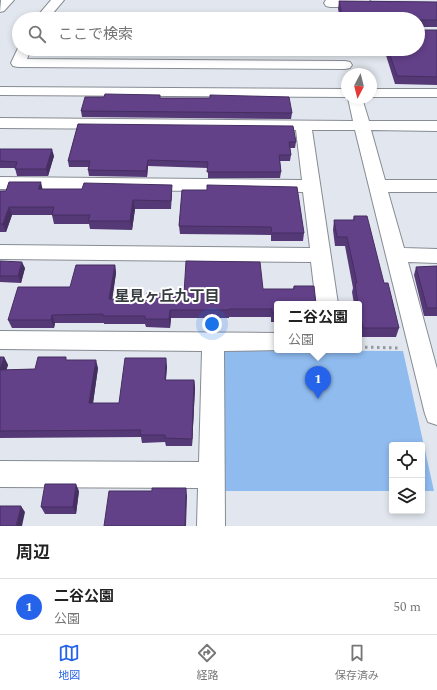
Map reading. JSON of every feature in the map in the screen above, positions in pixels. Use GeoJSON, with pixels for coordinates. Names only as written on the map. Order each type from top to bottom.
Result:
{"type":"FeatureCollection","features":[{"type":"Feature","properties":{"kind":"street"},"geometry":{"type":"LineString","coordinates":[[0,8],[8,0]]}},
{"type":"Feature","properties":{"kind":"street"},"geometry":{"type":"LineString","coordinates":[[47,12],[58,0]]}},
{"type":"Feature","properties":{"kind":"street"},"geometry":{"type":"LineString","coordinates":[[330,6],[376,3]]}},
{"type":"Feature","properties":{"kind":"street"},"geometry":{"type":"LineString","coordinates":[[21,56],[18,63],[345,64]]}},
{"type":"Feature","properties":{"kind":"street"},"geometry":{"type":"LineString","coordinates":[[0,91],[341,93]]}},
{"type":"Feature","properties":{"kind":"street"},"geometry":{"type":"LineString","coordinates":[[377,93],[437,93]]}},
{"type":"Feature","properties":{"kind":"street"},"geometry":{"type":"LineString","coordinates":[[357,104],[377,186],[421,345],[437,414]]}},
{"type":"Feature","properties":{"kind":"street"},"geometry":{"type":"LineString","coordinates":[[0,123],[437,126]]}},
{"type":"Feature","properties":{"kind":"street"},"geometry":{"type":"LineString","coordinates":[[303,125],[327,301]]}},
{"type":"Feature","properties":{"kind":"street"},"geometry":{"type":"LineString","coordinates":[[0,183],[311,186]]}},
{"type":"Feature","properties":{"kind":"street"},"geometry":{"type":"LineString","coordinates":[[377,186],[437,186]]}},
{"type":"Feature","properties":{"kind":"street"},"geometry":{"type":"LineString","coordinates":[[0,252],[321,255]]}},
{"type":"Feature","properties":{"kind":"street"},"geometry":{"type":"LineString","coordinates":[[396,255],[437,256]]}},
{"type":"Feature","properties":{"kind":"street"},"geometry":{"type":"LineString","coordinates":[[0,340],[274,342]]}},
{"type":"Feature","properties":{"kind":"street"},"geometry":{"type":"LineString","coordinates":[[211,526],[213,342]]}},
{"type":"Feature","properties":{"kind":"street"},"geometry":{"type":"LineString","coordinates":[[0,474],[212,476]]}},
{"type":"Feature","properties":{"kind":"path"},"geometry":{"type":"LineString","coordinates":[[362,347],[421,345]]}},
{"type":"Feature","properties":{"kind":"shaded area"},"geometry":{"type":"Polygon","coordinates":[[[228,350],[274,350],[274,353],[362,353],[362,351],[403,351],[423,442],[389,442],[389,491],[222,491],[223,354],[228,350]]]}},
{"type":"Feature","properties":{"kind":"shaded area"},"geometry":{"type":"Polygon","coordinates":[[[425,450],[434,491],[425,491],[425,450]]]}},
{"type":"Feature","properties":{"kind":"building"},"geometry":{"type":"Polygon","coordinates":[[[339,1],[437,2],[437,20],[425,20],[425,12],[341,12],[339,1]]]}},
{"type":"Feature","properties":{"kind":"building"},"geometry":{"type":"Polygon","coordinates":[[[425,30],[437,30],[437,77],[397,76],[390,56],[425,56],[425,30]]]}},
{"type":"Feature","properties":{"kind":"building"},"geometry":{"type":"Polygon","coordinates":[[[105,94],[160,95],[160,98],[210,98],[210,95],[289,97],[292,113],[81,111],[85,97],[104,97],[105,94]]]}},
{"type":"Feature","properties":{"kind":"building"},"geometry":{"type":"Polygon","coordinates":[[[78,124],[293,126],[296,142],[289,142],[291,155],[279,155],[281,172],[207,172],[208,162],[148,160],[146,171],[88,170],[90,161],[68,161],[78,124]]]}},
{"type":"Feature","properties":{"kind":"building"},"geometry":{"type":"Polygon","coordinates":[[[0,149],[52,149],[46,169],[15,169],[17,162],[0,161],[0,149]]]}},
{"type":"Feature","properties":{"kind":"building"},"geometry":{"type":"Polygon","coordinates":[[[9,182],[41,182],[38,189],[82,189],[84,183],[172,185],[171,201],[133,200],[130,221],[88,221],[90,215],[52,215],[54,207],[9,207],[3,224],[0,224],[0,191],[6,191],[9,182]]]}},
{"type":"Feature","properties":{"kind":"building"},"geometry":{"type":"Polygon","coordinates":[[[207,185],[297,187],[304,233],[272,233],[271,227],[179,226],[182,190],[207,190],[207,185]]]}},
{"type":"Feature","properties":{"kind":"building"},"geometry":{"type":"Polygon","coordinates":[[[354,216],[367,216],[384,283],[388,283],[399,328],[363,328],[362,301],[358,301],[355,283],[357,283],[347,237],[337,237],[334,220],[354,220],[354,216]]]}},
{"type":"Feature","properties":{"kind":"building"},"geometry":{"type":"Polygon","coordinates":[[[0,261],[22,262],[18,276],[0,276],[0,261]]]}},
{"type":"Feature","properties":{"kind":"building"},"geometry":{"type":"Polygon","coordinates":[[[186,261],[260,262],[263,289],[294,289],[294,286],[314,286],[316,301],[274,301],[274,313],[272,313],[272,309],[170,310],[169,319],[145,319],[145,316],[103,316],[103,314],[52,315],[51,320],[8,320],[18,287],[70,287],[76,265],[115,265],[109,299],[146,300],[147,293],[184,294],[186,261]]]}},
{"type":"Feature","properties":{"kind":"building"},"geometry":{"type":"Polygon","coordinates":[[[437,266],[437,308],[427,308],[416,267],[437,266]]]}},
{"type":"Feature","properties":{"kind":"building"},"geometry":{"type":"Polygon","coordinates":[[[0,357],[4,357],[0,370],[0,357]]]}},
{"type":"Feature","properties":{"kind":"building"},"geometry":{"type":"Polygon","coordinates":[[[38,357],[66,357],[66,360],[96,360],[89,403],[119,403],[125,358],[166,358],[165,380],[194,380],[192,439],[165,438],[165,435],[140,435],[141,430],[0,431],[0,370],[35,369],[38,357]]]}},
{"type":"Feature","properties":{"kind":"building"},"geometry":{"type":"Polygon","coordinates":[[[45,484],[76,484],[73,507],[41,507],[45,484]]]}},
{"type":"Feature","properties":{"kind":"building"},"geometry":{"type":"Polygon","coordinates":[[[152,488],[186,488],[185,526],[104,526],[109,491],[152,491],[152,488]]]}},
{"type":"Feature","properties":{"kind":"building"},"geometry":{"type":"Polygon","coordinates":[[[0,506],[21,506],[16,526],[0,526],[0,506]]]}},
{"type":"Feature","properties":{"kind":"place","name":"二谷公園"},"geometry":{"type":"Point","coordinates":[318,399]}},
{"type":"Feature","properties":{"kind":"district","name":"星見ヶ丘九丁目"},"geometry":{"type":"Point","coordinates":[167,296]}}]}
